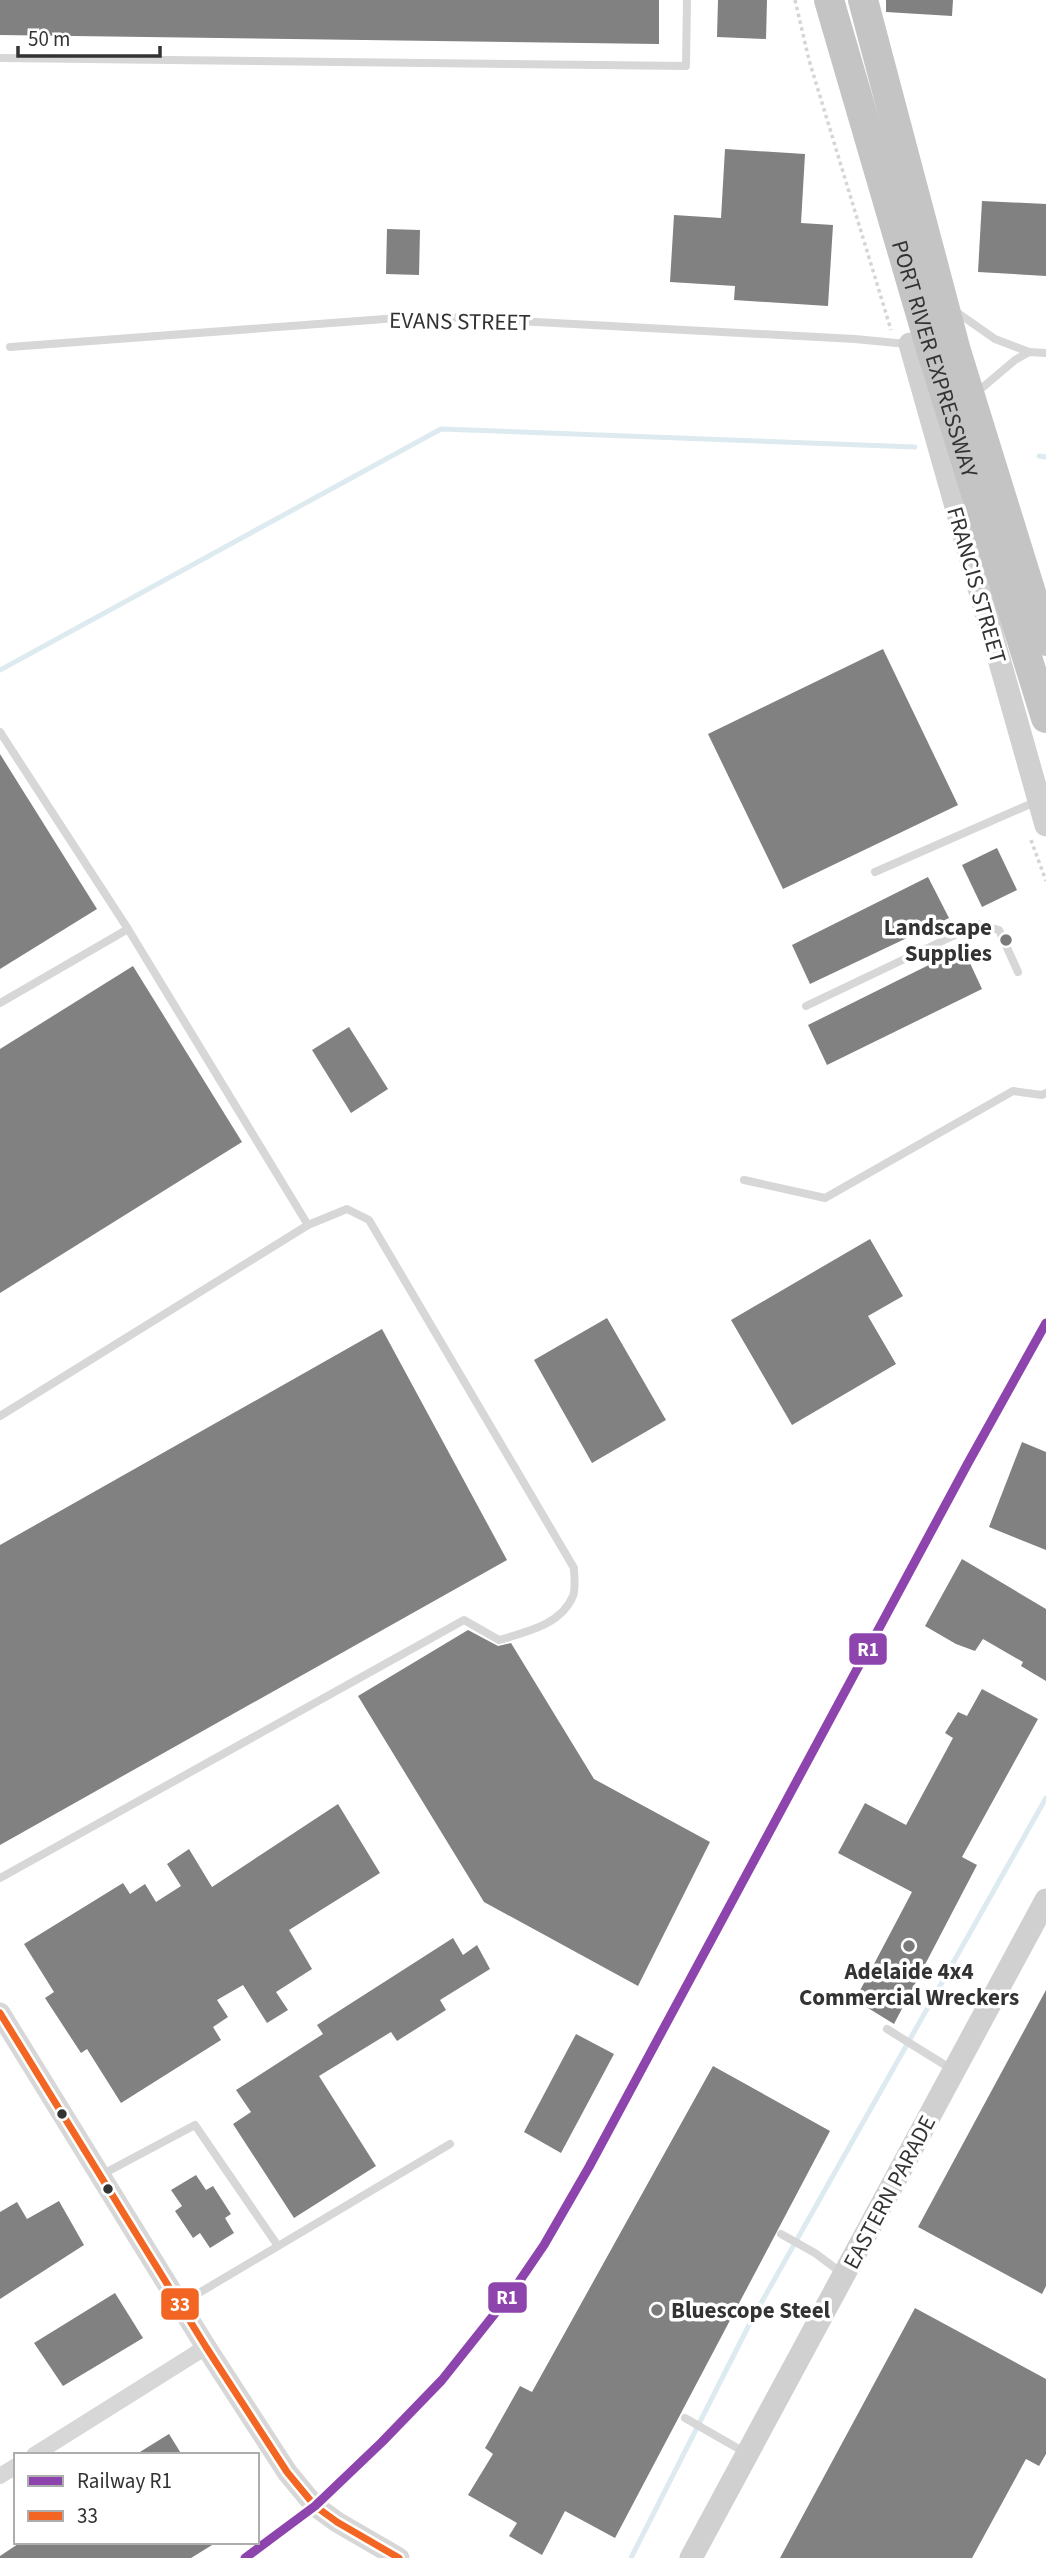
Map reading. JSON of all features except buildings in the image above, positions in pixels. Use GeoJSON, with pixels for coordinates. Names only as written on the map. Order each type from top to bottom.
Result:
{"type":"FeatureCollection","features":[{"type":"Feature","properties":{"kind":"highway","name":"PORT RIVER EXPRESSWAY"},"geometry":{"type":"LineString","coordinates":[[828,0],[934,358],[1046,718]]}},
{"type":"Feature","properties":{"kind":"highway","name":"PORT RIVER EXPRESSWAY"},"geometry":{"type":"LineString","coordinates":[[863,0],[970,398],[1046,641]]}},
{"type":"Feature","properties":{"kind":"highway"},"geometry":{"type":"LineString","coordinates":[[851,73],[860,149],[903,344]]}},
{"type":"Feature","properties":{"kind":"highway"},"geometry":{"type":"LineString","coordinates":[[970,398],[987,431],[1046,590]]}},
{"type":"Feature","properties":{"kind":"main road","name":"FRANCIS STREET"},"geometry":{"type":"LineString","coordinates":[[903,344],[1046,825]]}},
{"type":"Feature","properties":{"kind":"main road","name":"EASTERN PARADE"},"geometry":{"type":"LineString","coordinates":[[691,2558],[1046,1900]]}},
{"type":"Feature","properties":{"kind":"street"},"geometry":{"type":"LineString","coordinates":[[0,2013],[286,2472],[315,2506],[399,2558]]}},
{"type":"Feature","properties":{"kind":"street"},"geometry":{"type":"LineString","coordinates":[[37,2453],[206,2347]]}},
{"type":"Feature","properties":{"kind":"lane"},"geometry":{"type":"LineString","coordinates":[[0,58],[685,66],[687,0]]}},
{"type":"Feature","properties":{"kind":"lane"},"geometry":{"type":"LineString","coordinates":[[943,303],[995,339],[1029,352],[1046,354]]}},
{"type":"Feature","properties":{"kind":"lane","name":"EVANS STREET"},"geometry":{"type":"LineString","coordinates":[[10,347],[425,316],[855,339],[903,344]]}},
{"type":"Feature","properties":{"kind":"lane"},"geometry":{"type":"LineString","coordinates":[[970,398],[1015,360],[1029,352]]}},
{"type":"Feature","properties":{"kind":"lane"},"geometry":{"type":"LineString","coordinates":[[0,732],[128,929],[308,1226]]}},
{"type":"Feature","properties":{"kind":"lane"},"geometry":{"type":"LineString","coordinates":[[875,872],[1038,801]]}},
{"type":"Feature","properties":{"kind":"lane"},"geometry":{"type":"LineString","coordinates":[[806,1006],[978,923],[999,930],[1018,972]]}},
{"type":"Feature","properties":{"kind":"lane"},"geometry":{"type":"LineString","coordinates":[[0,1003],[128,929]]}},
{"type":"Feature","properties":{"kind":"lane"},"geometry":{"type":"LineString","coordinates":[[744,1181],[825,1198],[1013,1091],[1042,1095],[1046,1093]]}},
{"type":"Feature","properties":{"kind":"lane"},"geometry":{"type":"LineString","coordinates":[[0,1416],[308,1226],[347,1209],[369,1220],[574,1568],[574,1594],[561,1613],[541,1627],[499,1640],[464,1620],[0,1878]]}},
{"type":"Feature","properties":{"kind":"lane"},"geometry":{"type":"LineString","coordinates":[[887,2029],[955,2071]]}},
{"type":"Feature","properties":{"kind":"lane"},"geometry":{"type":"LineString","coordinates":[[100,2176],[195,2125],[278,2246]]}},
{"type":"Feature","properties":{"kind":"lane"},"geometry":{"type":"LineString","coordinates":[[180,2304],[450,2144]]}},
{"type":"Feature","properties":{"kind":"lane"},"geometry":{"type":"LineString","coordinates":[[781,2234],[815,2253],[844,2275]]}},
{"type":"Feature","properties":{"kind":"lane"},"geometry":{"type":"LineString","coordinates":[[685,2418],[746,2454]]}},
{"type":"Feature","properties":{"kind":"path"},"geometry":{"type":"LineString","coordinates":[[795,0],[809,60],[903,344]]}},
{"type":"Feature","properties":{"kind":"waterway"},"geometry":{"type":"LineString","coordinates":[[0,670],[441,429],[915,447]]}},
{"type":"Feature","properties":{"kind":"waterway"},"geometry":{"type":"LineString","coordinates":[[1039,456],[1046,457]]}},
{"type":"Feature","properties":{"kind":"waterway"},"geometry":{"type":"LineString","coordinates":[[631,2558],[751,2321],[1046,1798]]}},
{"type":"Feature","properties":{"kind":"rail line","name":"R1"},"geometry":{"type":"LineString","coordinates":[[245,2558],[315,2506],[442,2380],[512,2292],[544,2245],[589,2167],[1046,1323]]}},
{"type":"Feature","properties":{"kind":"transit line","name":"33"},"geometry":{"type":"LineString","coordinates":[[0,2013],[206,2347],[287,2472],[315,2506],[399,2558]]}},
{"type":"Feature","properties":{"kind":"place","name":"Landscape Supplies"},"geometry":{"type":"Point","coordinates":[1006,940]}},
{"type":"Feature","properties":{"kind":"place","name":"Adelaide 4x4 Commercial Wreckers"},"geometry":{"type":"Point","coordinates":[909,1946]}},
{"type":"Feature","properties":{"kind":"place","name":"Bluescope Steel"},"geometry":{"type":"Point","coordinates":[657,2310]}}]}
